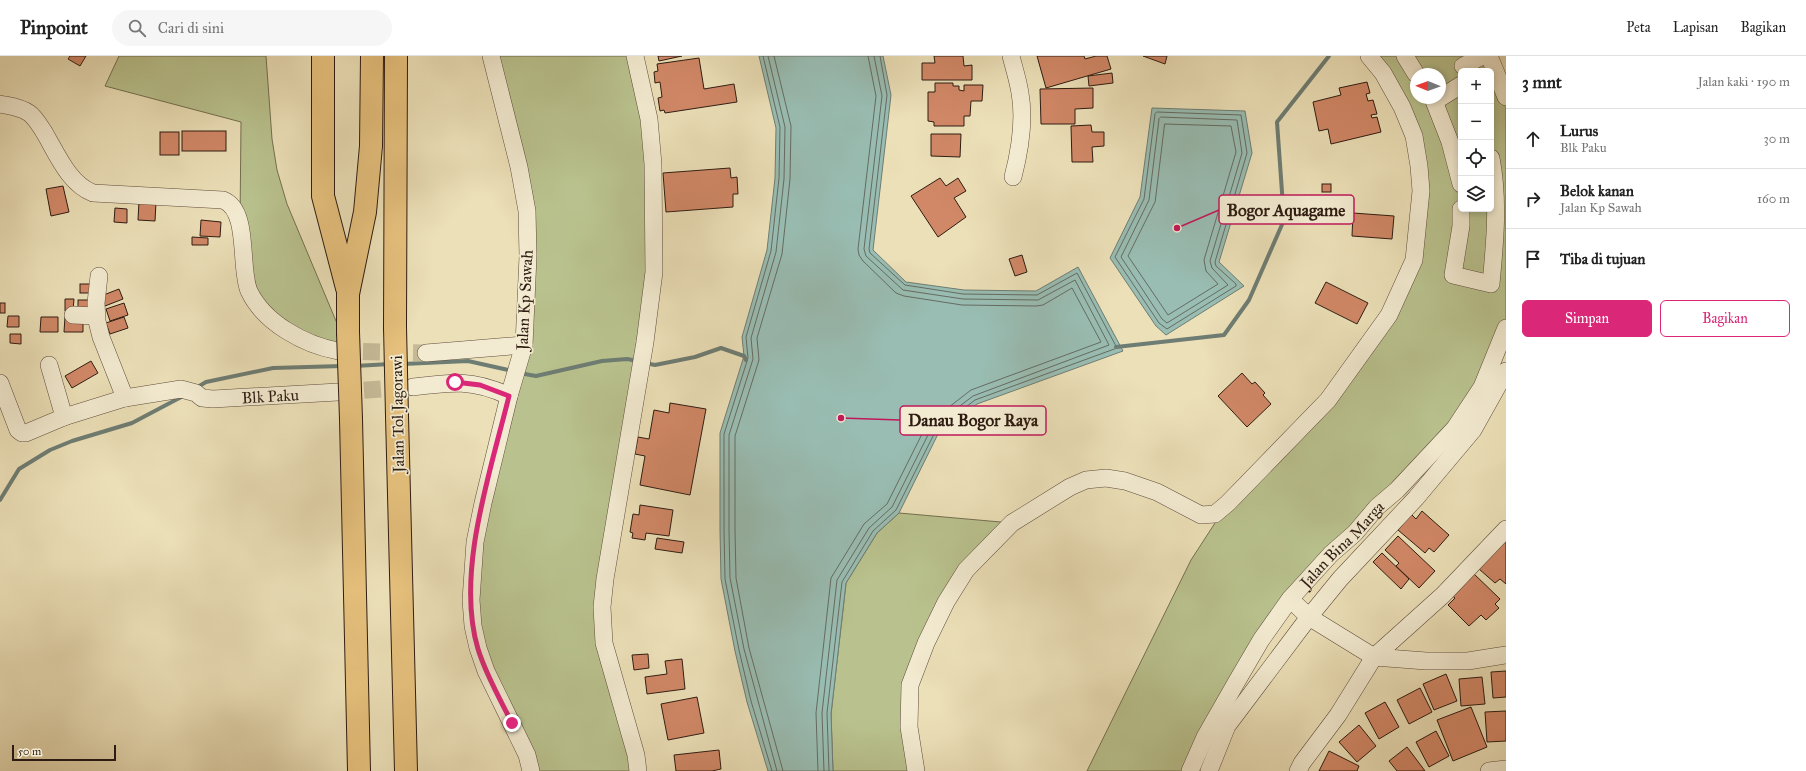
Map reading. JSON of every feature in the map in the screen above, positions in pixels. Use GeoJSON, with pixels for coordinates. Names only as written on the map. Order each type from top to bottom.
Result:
{"type":"FeatureCollection","features":[{"type":"Feature","properties":{"kind":"highway"},"geometry":{"type":"LineString","coordinates":[[323,56],[324,196],[348,294]]}},
{"type":"Feature","properties":{"kind":"highway"},"geometry":{"type":"LineString","coordinates":[[359,771],[348,294],[365,212],[371,146],[372,56]]}},
{"type":"Feature","properties":{"kind":"highway","name":"Jalan Tol Jagorawi"},"geometry":{"type":"LineString","coordinates":[[396,56],[395,327],[406,771]]}},
{"type":"Feature","properties":{"kind":"street","name":"Jalan Kp Sawah"},"geometry":{"type":"LineString","coordinates":[[491,56],[519,167],[527,211],[528,256],[524,348],[511,392],[475,542],[471,600],[473,626],[478,648],[486,671],[527,754],[531,771]]}},
{"type":"Feature","properties":{"kind":"street"},"geometry":{"type":"LineString","coordinates":[[635,56],[649,119],[653,164],[654,272],[645,342],[605,578],[602,607],[604,643],[636,755],[638,771]]}},
{"type":"Feature","properties":{"kind":"street"},"geometry":{"type":"LineString","coordinates":[[1011,56],[1021,93],[1022,110],[1019,151],[1013,177]]}},
{"type":"Feature","properties":{"kind":"street"},"geometry":{"type":"LineString","coordinates":[[916,771],[909,727],[910,685],[926,643],[946,602],[966,570],[1012,524],[1070,487],[1086,480],[1106,478],[1125,481],[1157,492],[1200,515],[1215,514],[1228,503],[1328,400],[1389,315],[1414,260],[1421,191],[1414,136],[1402,107],[1383,73],[1369,56]]}},
{"type":"Feature","properties":{"kind":"street"},"geometry":{"type":"LineString","coordinates":[[1404,56],[1412,68]]}},
{"type":"Feature","properties":{"kind":"street"},"geometry":{"type":"LineString","coordinates":[[1462,64],[1489,63],[1506,97]]}},
{"type":"Feature","properties":{"kind":"street"},"geometry":{"type":"LineString","coordinates":[[1446,93],[1458,87]]}},
{"type":"Feature","properties":{"kind":"street"},"geometry":{"type":"LineString","coordinates":[[0,103],[20,108],[31,114],[41,126],[75,183],[85,190],[93,193],[223,200],[228,202],[236,212],[239,221],[244,271],[249,290],[256,303],[265,314],[303,341],[338,351]]}},
{"type":"Feature","properties":{"kind":"street"},"geometry":{"type":"LineString","coordinates":[[1438,104],[1459,176]]}},
{"type":"Feature","properties":{"kind":"street"},"geometry":{"type":"LineString","coordinates":[[1461,212],[1461,226],[1453,275],[1491,284],[1496,237],[1494,174]]}},
{"type":"Feature","properties":{"kind":"street"},"geometry":{"type":"LineString","coordinates":[[99,276],[96,316],[101,337],[125,398]]}},
{"type":"Feature","properties":{"kind":"street"},"geometry":{"type":"LineString","coordinates":[[73,315],[96,316]]}},
{"type":"Feature","properties":{"kind":"street","name":"Jalan Bina Marga"},"geometry":{"type":"LineString","coordinates":[[1190,771],[1205,737],[1237,681],[1262,640],[1290,599],[1331,554],[1355,533],[1377,507],[1396,490],[1455,428],[1482,387],[1506,328]]}},
{"type":"Feature","properties":{"kind":"street"},"geometry":{"type":"LineString","coordinates":[[426,353],[524,348]]}},
{"type":"Feature","properties":{"kind":"street"},"geometry":{"type":"LineString","coordinates":[[49,365],[64,417]]}},
{"type":"Feature","properties":{"kind":"street","name":"Jalan Bina Marga"},"geometry":{"type":"LineString","coordinates":[[1209,771],[1227,726],[1309,617],[1340,579],[1416,498],[1468,436],[1491,400],[1506,371]]}},
{"type":"Feature","properties":{"kind":"street"},"geometry":{"type":"LineString","coordinates":[[413,387],[455,382],[511,392]]}},
{"type":"Feature","properties":{"kind":"street","name":"Blk Paku"},"geometry":{"type":"LineString","coordinates":[[0,383],[18,430],[22,433],[31,432],[64,417],[125,398],[175,390],[226,398],[338,392]]}},
{"type":"Feature","properties":{"kind":"street"},"geometry":{"type":"LineString","coordinates":[[1298,771],[1302,762],[1338,715],[1374,657],[1443,595],[1506,529]]}},
{"type":"Feature","properties":{"kind":"street"},"geometry":{"type":"LineString","coordinates":[[1290,599],[1309,617],[1374,657],[1426,661],[1468,661],[1503,653]]}},
{"type":"Feature","properties":{"kind":"street"},"geometry":{"type":"LineString","coordinates":[[1489,771],[1506,769]]}},
{"type":"Feature","properties":{"kind":"green space"},"geometry":{"type":"Polygon","coordinates":[[[119,56],[266,56],[272,139],[277,170],[287,204],[349,352],[328,349],[262,310],[240,223],[241,122],[105,86],[119,56]]]}},
{"type":"Feature","properties":{"kind":"green space"},"geometry":{"type":"Polygon","coordinates":[[[491,56],[635,56],[655,224],[602,607],[638,771],[531,771],[486,671],[471,600],[523,351],[527,210],[491,56]]]}},
{"type":"Feature","properties":{"kind":"green space"},"geometry":{"type":"Polygon","coordinates":[[[1369,56],[1489,56],[1494,68],[1458,68],[1458,212],[1494,212],[1494,68],[1506,98],[1506,325],[1482,387],[1290,599],[1190,771],[1087,771],[1191,560],[1228,503],[1328,400],[1414,260],[1414,136],[1369,56]]]}},
{"type":"Feature","properties":{"kind":"green space"},"geometry":{"type":"Polygon","coordinates":[[[899,513],[1012,523],[966,570],[910,685],[916,771],[833,771],[831,714],[846,583],[877,533],[899,513]]]}},
{"type":"Feature","properties":{"kind":"water"},"geometry":{"type":"Polygon","coordinates":[[[759,56],[883,56],[891,95],[873,250],[906,282],[964,290],[1036,291],[1078,267],[1123,351],[977,404],[939,432],[899,513],[877,533],[846,583],[831,714],[833,771],[768,771],[747,702],[721,579],[720,433],[744,356],[742,337],[767,250],[775,178],[776,128],[759,56]]]}},
{"type":"Feature","properties":{"kind":"water"},"geometry":{"type":"Polygon","coordinates":[[[1152,108],[1245,111],[1252,153],[1219,262],[1244,286],[1166,335],[1156,326],[1110,258],[1140,197],[1152,108]]]}},
{"type":"Feature","properties":{"kind":"building"},"geometry":{"type":"Polygon","coordinates":[[[70,56],[86,56],[80,66],[68,59],[70,56]]]}},
{"type":"Feature","properties":{"kind":"building"},"geometry":{"type":"Polygon","coordinates":[[[658,56],[682,56],[659,61],[658,56]]]}},
{"type":"Feature","properties":{"kind":"building"},"geometry":{"type":"Polygon","coordinates":[[[934,56],[963,56],[964,66],[972,65],[972,80],[922,80],[922,63],[935,63],[934,56]]]}},
{"type":"Feature","properties":{"kind":"building"},"geometry":{"type":"Polygon","coordinates":[[[1037,56],[1084,56],[1085,59],[1096,56],[1107,56],[1111,69],[1046,88],[1037,56]]]}},
{"type":"Feature","properties":{"kind":"building"},"geometry":{"type":"Polygon","coordinates":[[[1143,56],[1167,56],[1165,64],[1143,56]]]}},
{"type":"Feature","properties":{"kind":"building"},"geometry":{"type":"Polygon","coordinates":[[[699,58],[704,89],[734,84],[737,102],[665,113],[664,110],[660,111],[658,98],[662,97],[660,82],[655,83],[654,72],[658,71],[657,64],[699,58]]]}},
{"type":"Feature","properties":{"kind":"building"},"geometry":{"type":"Polygon","coordinates":[[[1112,73],[1113,83],[1089,86],[1088,76],[1112,73]]]}},
{"type":"Feature","properties":{"kind":"building"},"geometry":{"type":"Polygon","coordinates":[[[1367,82],[1370,93],[1366,94],[1368,101],[1373,100],[1377,114],[1371,115],[1372,118],[1377,117],[1381,132],[1331,144],[1328,129],[1319,131],[1313,102],[1341,95],[1339,88],[1367,82]]]}},
{"type":"Feature","properties":{"kind":"building"},"geometry":{"type":"Polygon","coordinates":[[[935,83],[953,83],[953,86],[959,86],[959,90],[964,91],[964,85],[983,85],[982,101],[971,101],[970,116],[964,116],[964,126],[934,126],[934,122],[928,121],[928,92],[935,92],[935,83]]]}},
{"type":"Feature","properties":{"kind":"building"},"geometry":{"type":"Polygon","coordinates":[[[1093,88],[1093,108],[1075,109],[1075,124],[1041,124],[1040,89],[1093,88]]]}},
{"type":"Feature","properties":{"kind":"building"},"geometry":{"type":"Polygon","coordinates":[[[1091,125],[1092,132],[1104,132],[1104,146],[1092,147],[1093,162],[1072,162],[1071,126],[1091,125]]]}},
{"type":"Feature","properties":{"kind":"building"},"geometry":{"type":"Polygon","coordinates":[[[182,131],[226,131],[226,151],[182,151],[182,131]]]}},
{"type":"Feature","properties":{"kind":"building"},"geometry":{"type":"Polygon","coordinates":[[[160,132],[179,132],[179,155],[160,155],[160,132]]]}},
{"type":"Feature","properties":{"kind":"building"},"geometry":{"type":"Polygon","coordinates":[[[931,134],[961,134],[960,157],[931,156],[931,134]]]}},
{"type":"Feature","properties":{"kind":"building"},"geometry":{"type":"Polygon","coordinates":[[[730,168],[731,178],[737,177],[738,194],[733,194],[733,207],[666,212],[663,173],[730,168]]]}},
{"type":"Feature","properties":{"kind":"building"},"geometry":{"type":"Polygon","coordinates":[[[940,178],[946,186],[958,178],[966,191],[954,198],[966,217],[938,237],[911,196],[940,178]]]}},
{"type":"Feature","properties":{"kind":"building"},"geometry":{"type":"Polygon","coordinates":[[[1322,184],[1331,184],[1331,192],[1322,192],[1322,184]]]}},
{"type":"Feature","properties":{"kind":"building"},"geometry":{"type":"Polygon","coordinates":[[[63,186],[69,212],[51,216],[46,189],[63,186]]]}},
{"type":"Feature","properties":{"kind":"building"},"geometry":{"type":"Polygon","coordinates":[[[139,201],[156,202],[155,221],[138,220],[139,201]]]}},
{"type":"Feature","properties":{"kind":"building"},"geometry":{"type":"Polygon","coordinates":[[[115,208],[127,209],[127,223],[114,222],[115,208]]]}},
{"type":"Feature","properties":{"kind":"building"},"geometry":{"type":"Polygon","coordinates":[[[1353,213],[1394,216],[1392,239],[1352,236],[1353,213]]]}},
{"type":"Feature","properties":{"kind":"building"},"geometry":{"type":"Polygon","coordinates":[[[201,220],[221,222],[220,237],[200,236],[201,220]]]}},
{"type":"Feature","properties":{"kind":"building"},"geometry":{"type":"Polygon","coordinates":[[[192,237],[208,238],[208,245],[192,245],[192,237]]]}},
{"type":"Feature","properties":{"kind":"building"},"geometry":{"type":"Polygon","coordinates":[[[1022,255],[1027,272],[1015,276],[1009,259],[1022,255]]]}},
{"type":"Feature","properties":{"kind":"building"},"geometry":{"type":"Polygon","coordinates":[[[1326,282],[1368,303],[1357,324],[1315,303],[1326,282]]]}},
{"type":"Feature","properties":{"kind":"building"},"geometry":{"type":"Polygon","coordinates":[[[80,284],[93,284],[93,293],[80,293],[80,284]]]}},
{"type":"Feature","properties":{"kind":"building"},"geometry":{"type":"Polygon","coordinates":[[[119,289],[123,299],[105,306],[101,296],[119,289]]]}},
{"type":"Feature","properties":{"kind":"building"},"geometry":{"type":"Polygon","coordinates":[[[65,299],[74,299],[73,311],[65,311],[65,299]]]}},
{"type":"Feature","properties":{"kind":"building"},"geometry":{"type":"Polygon","coordinates":[[[78,300],[91,300],[91,310],[78,310],[78,300]]]}},
{"type":"Feature","properties":{"kind":"building"},"geometry":{"type":"Polygon","coordinates":[[[0,303],[5,303],[5,313],[0,313],[0,303]]]}},
{"type":"Feature","properties":{"kind":"building"},"geometry":{"type":"Polygon","coordinates":[[[124,303],[128,315],[110,321],[106,309],[124,303]]]}},
{"type":"Feature","properties":{"kind":"building"},"geometry":{"type":"Polygon","coordinates":[[[8,316],[19,316],[19,327],[7,327],[8,316]]]}},
{"type":"Feature","properties":{"kind":"building"},"geometry":{"type":"Polygon","coordinates":[[[41,317],[58,317],[58,332],[40,332],[41,317]]]}},
{"type":"Feature","properties":{"kind":"building"},"geometry":{"type":"Polygon","coordinates":[[[65,317],[83,317],[83,332],[64,332],[65,317]]]}},
{"type":"Feature","properties":{"kind":"building"},"geometry":{"type":"Polygon","coordinates":[[[124,317],[128,328],[110,334],[106,323],[124,317]]]}},
{"type":"Feature","properties":{"kind":"building"},"geometry":{"type":"Polygon","coordinates":[[[10,334],[21,334],[21,344],[10,343],[10,334]]]}},
{"type":"Feature","properties":{"kind":"building"},"geometry":{"type":"Polygon","coordinates":[[[91,361],[98,373],[72,388],[65,376],[91,361]]]}},
{"type":"Feature","properties":{"kind":"building"},"geometry":{"type":"Polygon","coordinates":[[[1242,373],[1252,384],[1255,382],[1265,393],[1263,395],[1271,404],[1247,427],[1218,396],[1242,373]]]}},
{"type":"Feature","properties":{"kind":"building"},"geometry":{"type":"Polygon","coordinates":[[[670,403],[706,409],[690,495],[640,485],[645,456],[635,454],[638,437],[649,439],[654,410],[669,413],[670,403]]]}},
{"type":"Feature","properties":{"kind":"building"},"geometry":{"type":"Polygon","coordinates":[[[640,505],[673,510],[669,536],[646,533],[645,540],[632,538],[633,533],[630,532],[633,514],[639,515],[640,505]]]}},
{"type":"Feature","properties":{"kind":"building"},"geometry":{"type":"Polygon","coordinates":[[[1422,511],[1449,535],[1434,552],[1429,548],[1425,553],[1398,530],[1411,514],[1416,519],[1422,511]]]}},
{"type":"Feature","properties":{"kind":"building"},"geometry":{"type":"Polygon","coordinates":[[[1398,536],[1435,571],[1419,588],[1396,566],[1399,563],[1385,550],[1398,536]]]}},
{"type":"Feature","properties":{"kind":"building"},"geometry":{"type":"Polygon","coordinates":[[[657,538],[684,542],[682,553],[655,549],[657,538]]]}},
{"type":"Feature","properties":{"kind":"building"},"geometry":{"type":"Polygon","coordinates":[[[1506,540],[1506,584],[1500,579],[1495,583],[1479,569],[1506,540]]]}},
{"type":"Feature","properties":{"kind":"building"},"geometry":{"type":"Polygon","coordinates":[[[1382,553],[1409,579],[1401,589],[1373,562],[1382,553]]]}},
{"type":"Feature","properties":{"kind":"building"},"geometry":{"type":"Polygon","coordinates":[[[1472,572],[1500,599],[1495,604],[1499,608],[1486,620],[1481,615],[1469,626],[1448,605],[1455,598],[1450,594],[1472,572]]]}},
{"type":"Feature","properties":{"kind":"building"},"geometry":{"type":"Polygon","coordinates":[[[648,654],[649,668],[634,670],[632,655],[648,654]]]}},
{"type":"Feature","properties":{"kind":"building"},"geometry":{"type":"Polygon","coordinates":[[[682,659],[685,689],[647,694],[645,677],[667,674],[665,661],[682,659]]]}},
{"type":"Feature","properties":{"kind":"building"},"geometry":{"type":"Polygon","coordinates":[[[1506,671],[1506,697],[1493,698],[1491,672],[1506,671]]]}},
{"type":"Feature","properties":{"kind":"building"},"geometry":{"type":"Polygon","coordinates":[[[1446,674],[1457,701],[1434,710],[1423,684],[1446,674]]]}},
{"type":"Feature","properties":{"kind":"building"},"geometry":{"type":"Polygon","coordinates":[[[1482,677],[1485,704],[1461,706],[1459,679],[1482,677]]]}},
{"type":"Feature","properties":{"kind":"building"},"geometry":{"type":"Polygon","coordinates":[[[1420,688],[1432,712],[1409,724],[1397,700],[1420,688]]]}},
{"type":"Feature","properties":{"kind":"building"},"geometry":{"type":"Polygon","coordinates":[[[697,697],[704,733],[668,740],[661,704],[697,697]]]}},
{"type":"Feature","properties":{"kind":"building"},"geometry":{"type":"Polygon","coordinates":[[[1385,702],[1399,727],[1379,739],[1365,713],[1385,702]]]}},
{"type":"Feature","properties":{"kind":"building"},"geometry":{"type":"Polygon","coordinates":[[[1471,707],[1487,747],[1453,761],[1437,720],[1471,707]]]}},
{"type":"Feature","properties":{"kind":"building"},"geometry":{"type":"Polygon","coordinates":[[[1506,711],[1506,741],[1487,742],[1485,712],[1506,711]]]}},
{"type":"Feature","properties":{"kind":"building"},"geometry":{"type":"Polygon","coordinates":[[[1359,725],[1376,746],[1357,762],[1339,742],[1359,725]]]}},
{"type":"Feature","properties":{"kind":"building"},"geometry":{"type":"Polygon","coordinates":[[[1436,731],[1449,756],[1429,767],[1416,742],[1436,731]]]}},
{"type":"Feature","properties":{"kind":"building"},"geometry":{"type":"Polygon","coordinates":[[[1407,747],[1425,771],[1397,771],[1389,761],[1407,747]]]}},
{"type":"Feature","properties":{"kind":"building"},"geometry":{"type":"Polygon","coordinates":[[[719,750],[721,769],[712,771],[676,771],[674,755],[719,750]]]}},
{"type":"Feature","properties":{"kind":"building"},"geometry":{"type":"Polygon","coordinates":[[[1329,751],[1359,766],[1357,771],[1319,771],[1329,751]]]}},
{"type":"Feature","properties":{"kind":"waterway"},"geometry":{"type":"LineString","coordinates":[[1116,347],[1224,335],[1249,300],[1284,220],[1277,122],[1329,56]]}},
{"type":"Feature","properties":{"kind":"waterway"},"geometry":{"type":"LineString","coordinates":[[645,363],[655,365],[695,357],[721,348],[744,356],[746,360]]}},
{"type":"Feature","properties":{"kind":"waterway"},"geometry":{"type":"LineString","coordinates":[[519,373],[536,376],[602,361],[627,359],[638,361]]}},
{"type":"Feature","properties":{"kind":"waterway"},"geometry":{"type":"LineString","coordinates":[[403,364],[468,361],[513,371]]}},
{"type":"Feature","properties":{"kind":"waterway"},"geometry":{"type":"LineString","coordinates":[[355,366],[390,364]]}},
{"type":"Feature","properties":{"kind":"waterway"},"geometry":{"type":"LineString","coordinates":[[196,388],[206,382],[273,368],[342,366]]}},
{"type":"Feature","properties":{"kind":"waterway"},"geometry":{"type":"LineString","coordinates":[[0,500],[19,469],[50,450],[72,441],[132,423],[185,395]]}},
{"type":"Feature","properties":{"kind":"tunnel"},"geometry":{"type":"LineString","coordinates":[[338,351],[426,353]]}},
{"type":"Feature","properties":{"kind":"tunnel"},"geometry":{"type":"LineString","coordinates":[[339,392],[409,387]]}},
{"type":"Feature","properties":{"kind":"place","name":"Bogor Aquagame"},"geometry":{"type":"Point","coordinates":[1177,228]}},
{"type":"Feature","properties":{"kind":"place","name":"Danau Bogor Raya"},"geometry":{"type":"Point","coordinates":[841,418]}},
{"type":"Feature","properties":{"kind":"route"},"geometry":{"type":"LineString","coordinates":[[455,382],[480,385],[509,396],[475,542],[471,600],[473,626],[478,648],[486,671],[512,723]]}}]}
